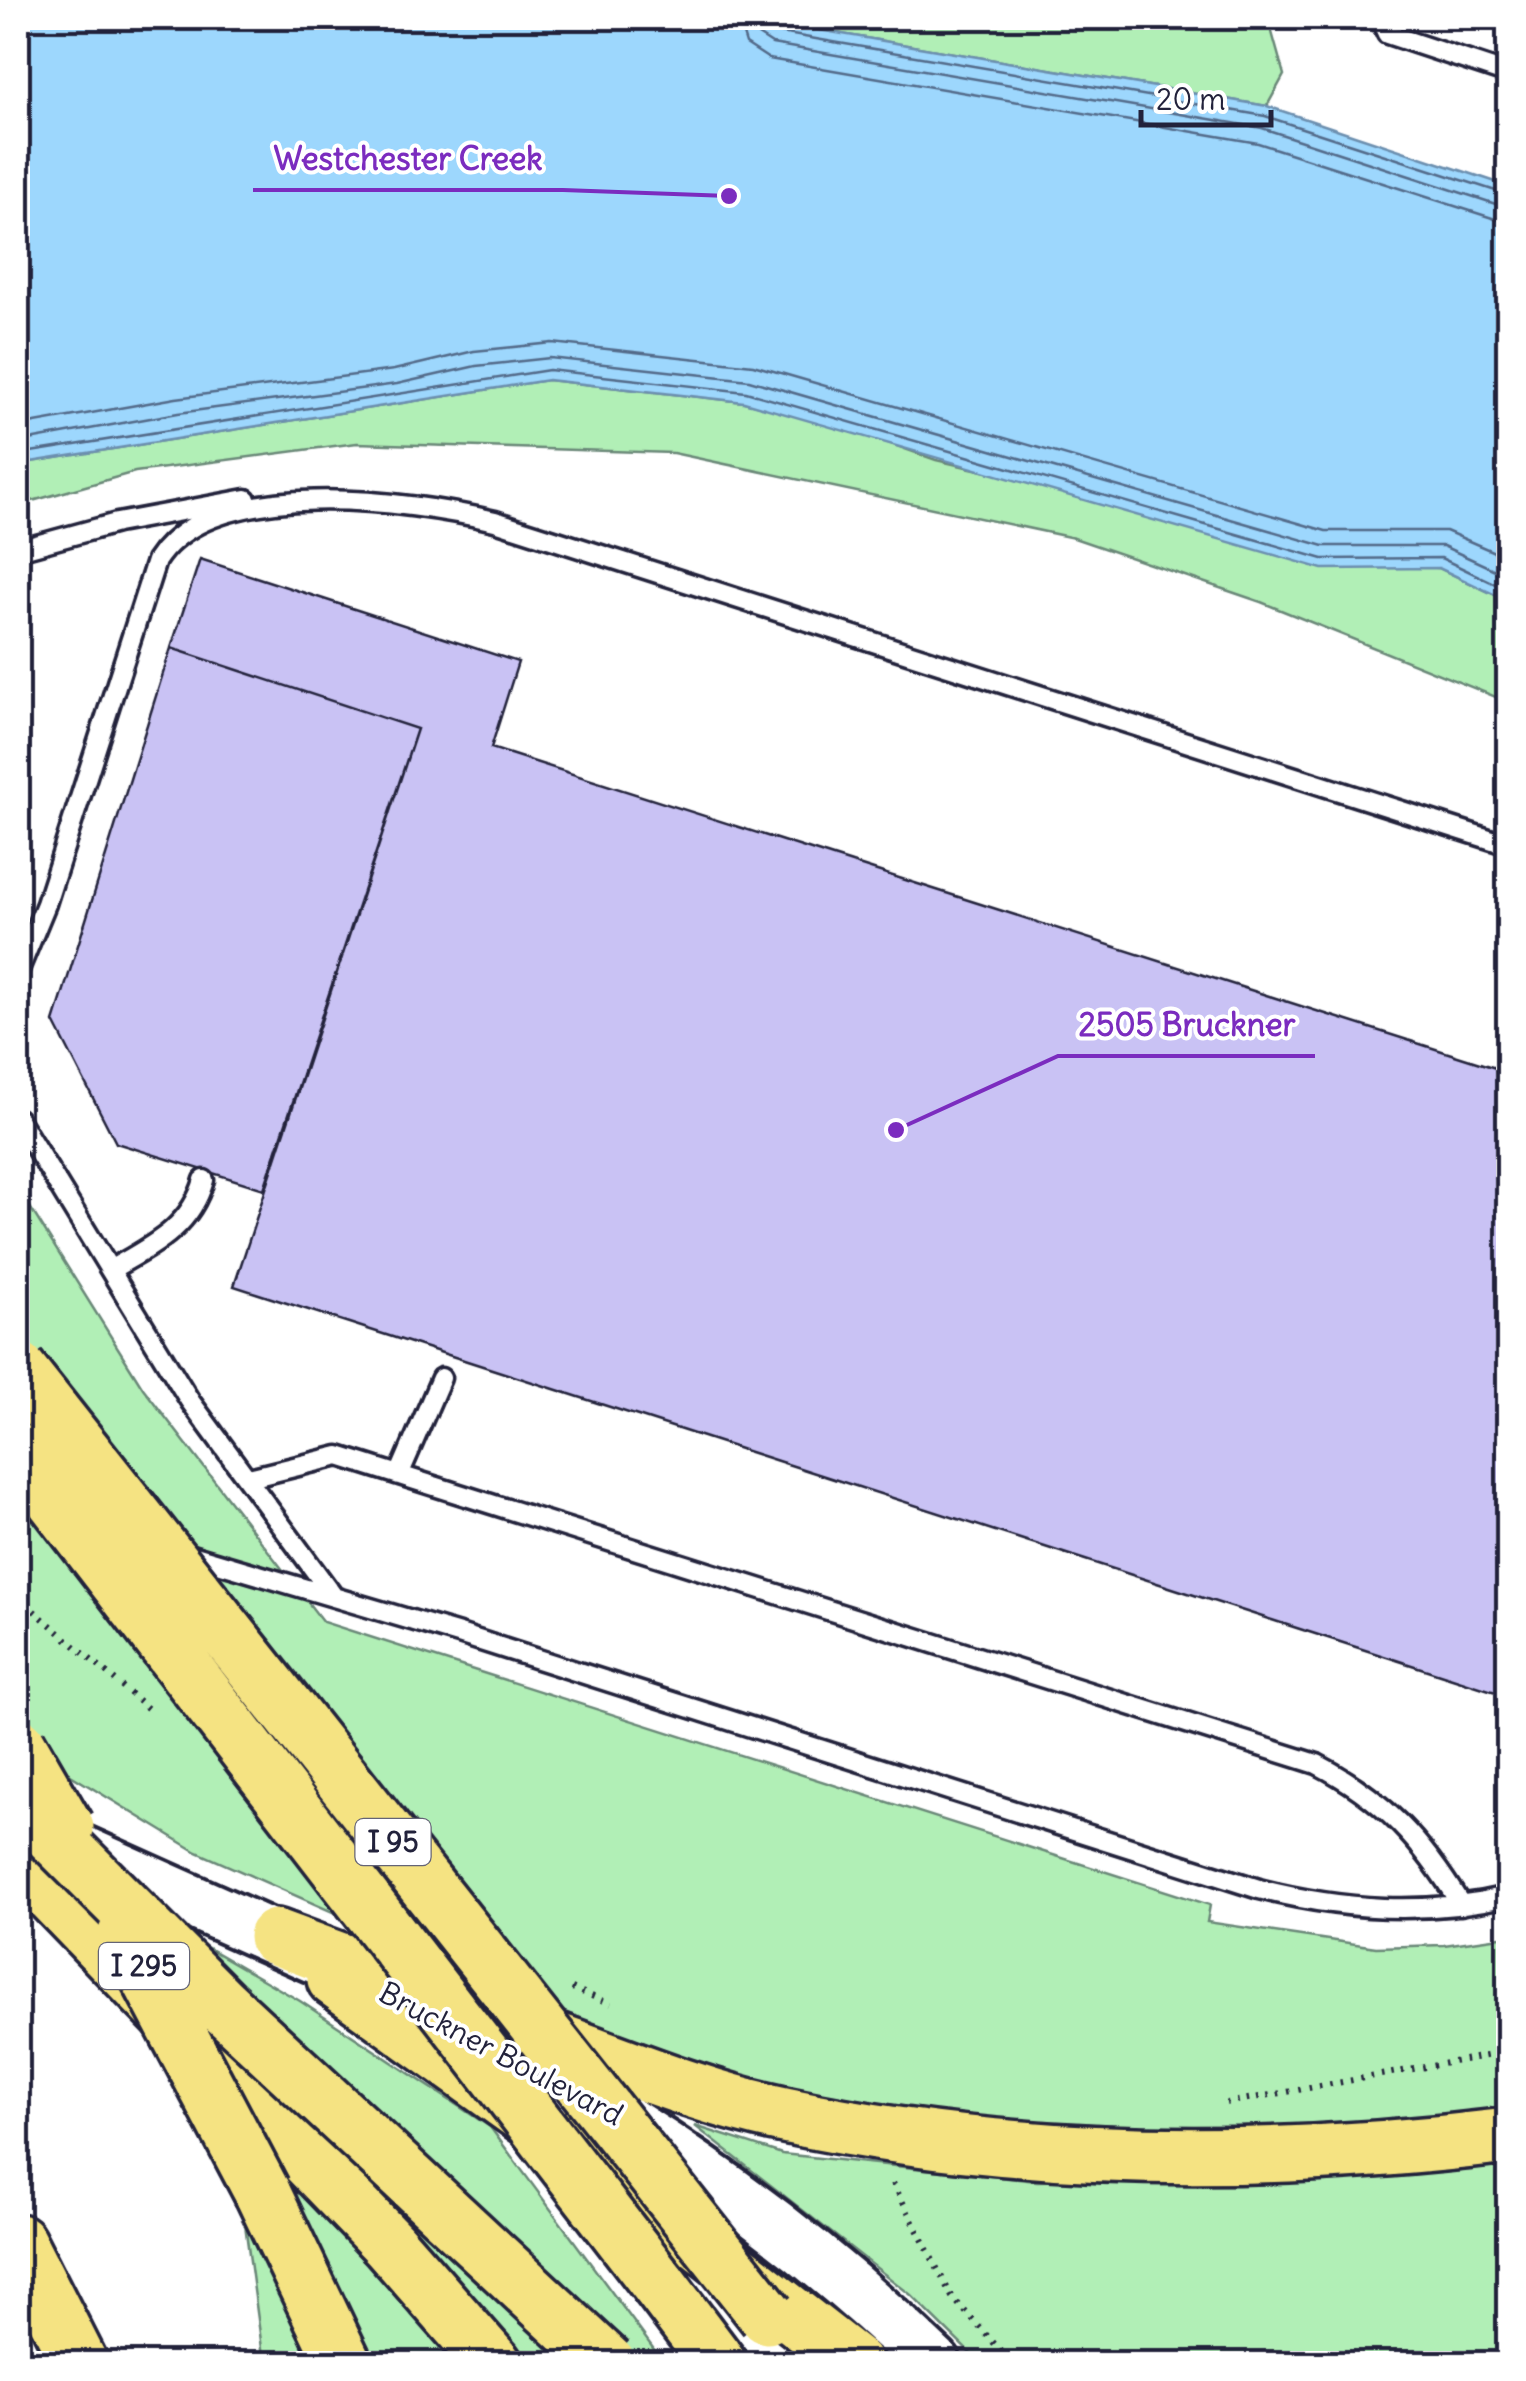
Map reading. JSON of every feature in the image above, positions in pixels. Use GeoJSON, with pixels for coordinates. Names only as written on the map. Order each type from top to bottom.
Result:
{"type":"FeatureCollection","features":[{"type":"Feature","properties":{"kind":"highway","name":"I 95"},"geometry":{"type":"LineString","coordinates":[[18,1369],[804,2364]]}},
{"type":"Feature","properties":{"kind":"highway"},"geometry":{"type":"LineString","coordinates":[[18,1452],[719,2364]]}},
{"type":"Feature","properties":{"kind":"highway","name":"I 295"},"geometry":{"type":"LineString","coordinates":[[18,1744],[187,2045],[344,2364]]}},
{"type":"Feature","properties":{"kind":"highway"},"geometry":{"type":"LineString","coordinates":[[18,1801],[221,2004],[608,2364]]}},
{"type":"Feature","properties":{"kind":"highway"},"geometry":{"type":"LineString","coordinates":[[18,1860],[389,2244],[494,2364]]}},
{"type":"Feature","properties":{"kind":"highway"},"geometry":{"type":"LineString","coordinates":[[276,1937],[693,2090],[831,2123],[962,2141],[1118,2154],[1313,2152],[1508,2136]]}},
{"type":"Feature","properties":{"kind":"highway"},"geometry":{"type":"LineString","coordinates":[[276,1937],[670,2220],[854,2364]]}},
{"type":"Feature","properties":{"kind":"highway"},"geometry":{"type":"LineString","coordinates":[[18,2242],[80,2364]]}},
{"type":"Feature","properties":{"kind":"main road","name":"Bruckner Boulevard"},"geometry":{"type":"LineString","coordinates":[[18,1824],[276,1937],[560,2080],[638,2127],[751,2206],[862,2297],[934,2364]]}},
{"type":"Feature","properties":{"kind":"lane"},"geometry":{"type":"LineString","coordinates":[[1380,18],[1386,34],[1508,74]]}},
{"type":"Feature","properties":{"kind":"lane"},"geometry":{"type":"LineString","coordinates":[[18,550],[117,523],[287,494],[372,491],[429,498],[488,511],[1508,838]]}},
{"type":"Feature","properties":{"kind":"lane"},"geometry":{"type":"LineString","coordinates":[[18,972],[46,904],[156,561],[164,548],[192,528],[232,513],[294,504],[410,503],[495,520],[1508,845]]}},
{"type":"Feature","properties":{"kind":"lane"},"geometry":{"type":"LineString","coordinates":[[18,1118],[190,1400],[335,1598]]}},
{"type":"Feature","properties":{"kind":"lane"},"geometry":{"type":"LineString","coordinates":[[110,1270],[178,1228],[198,1200],[204,1180]]}},
{"type":"Feature","properties":{"kind":"lane"},"geometry":{"type":"LineString","coordinates":[[400,1475],[441,1378]]}},
{"type":"Feature","properties":{"kind":"lane"},"geometry":{"type":"LineString","coordinates":[[249,1478],[339,1456],[1316,1764],[1393,1814],[1434,1860],[1461,1906]]}},
{"type":"Feature","properties":{"kind":"lane"},"geometry":{"type":"LineString","coordinates":[[36,1510],[112,1532]]}},
{"type":"Feature","properties":{"kind":"lane"},"geometry":{"type":"LineString","coordinates":[[131,1538],[335,1598],[1259,1889],[1350,1908],[1461,1906],[1508,1896]]}},
{"type":"Feature","properties":{"kind":"path"},"geometry":{"type":"LineString","coordinates":[[1213,2105],[1508,2052]]}},
{"type":"Feature","properties":{"kind":"path"},"geometry":{"type":"LineString","coordinates":[[889,2174],[952,2297],[1013,2364]]}},
{"type":"Feature","properties":{"kind":"green space"},"geometry":{"type":"Polygon","coordinates":[[[748,18],[1268,18],[1284,75],[1267,106],[748,18]]]}},
{"type":"Feature","properties":{"kind":"green space"},"geometry":{"type":"Polygon","coordinates":[[[547,380],[744,402],[843,427],[936,460],[1389,565],[1439,568],[1508,601],[1508,702],[1261,602],[1074,538],[673,453],[357,443],[135,472],[18,505],[18,464],[547,380]]]}},
{"type":"Feature","properties":{"kind":"green space"},"geometry":{"type":"Polygon","coordinates":[[[18,1188],[143,1388],[323,1622],[1210,1905],[1207,1922],[1376,1947],[1444,1945],[1508,1936],[1508,2108],[1283,2130],[1196,2132],[961,2118],[688,2069],[197,1852],[18,1743],[18,1188]]]}},
{"type":"Feature","properties":{"kind":"green space"},"geometry":{"type":"Polygon","coordinates":[[[66,1866],[300,2001],[490,2127],[664,2363],[264,2363],[212,1984],[66,1866]]]}},
{"type":"Feature","properties":{"kind":"green space"},"geometry":{"type":"Polygon","coordinates":[[[695,2126],[782,2154],[1037,2181],[1455,2171],[1508,2163],[1508,2363],[980,2363],[911,2295],[695,2126]]]}},
{"type":"Feature","properties":{"kind":"water"},"geometry":{"type":"Polygon","coordinates":[[[18,18],[748,18],[1267,106],[1508,186],[1508,601],[1439,568],[1323,569],[744,402],[548,380],[18,464],[18,18]]]}},
{"type":"Feature","properties":{"kind":"building"},"geometry":{"type":"Polygon","coordinates":[[[200,559],[518,662],[491,748],[1508,1072],[1508,1696],[234,1286],[417,729],[171,648],[200,559]]]}},
{"type":"Feature","properties":{"kind":"building"},"geometry":{"type":"Polygon","coordinates":[[[171,648],[417,729],[264,1189],[116,1143],[54,1022],[171,648]]]}},
{"type":"Feature","properties":{"kind":"place","name":"Westchester Creek"},"geometry":{"type":"Point","coordinates":[729,196]}},
{"type":"Feature","properties":{"kind":"place","name":"2505 Bruckner"},"geometry":{"type":"Point","coordinates":[896,1130]}}]}
